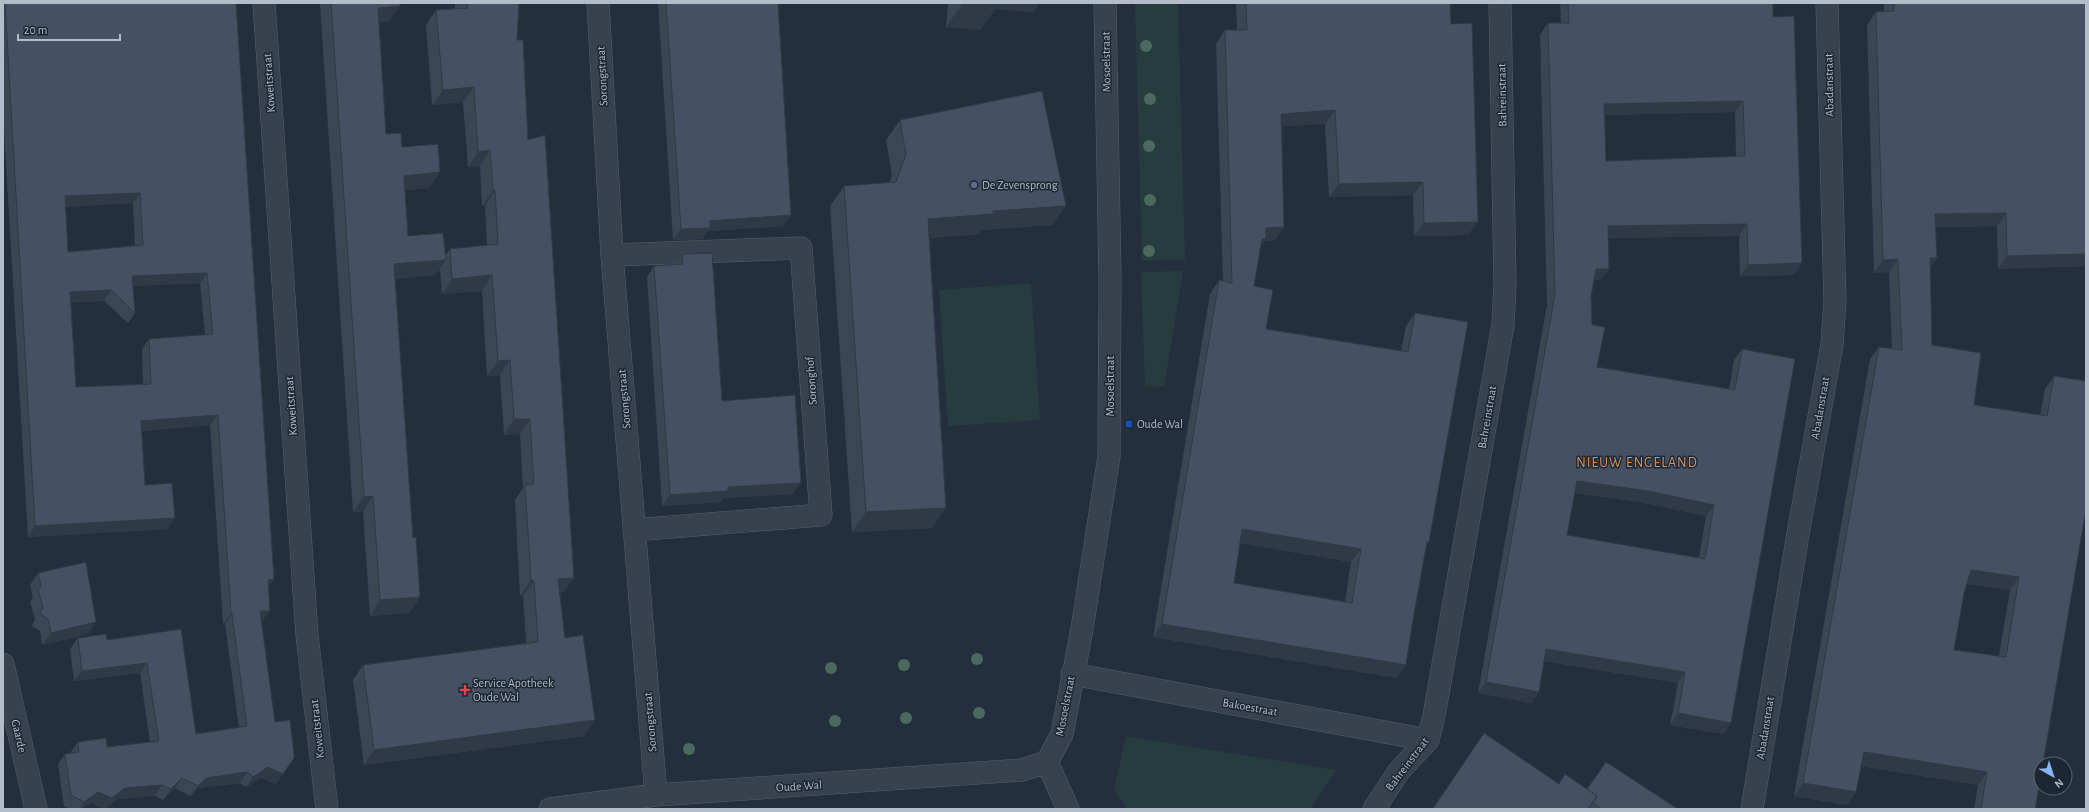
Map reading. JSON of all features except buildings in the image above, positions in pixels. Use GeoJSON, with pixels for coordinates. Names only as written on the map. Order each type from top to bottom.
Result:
{"type":"FeatureCollection","features":[{"type":"Feature","properties":{"kind":"street","name":"Koweitstraat"},"geometry":{"type":"LineString","coordinates":[[264,3],[307,635],[327,809]]}},
{"type":"Feature","properties":{"kind":"street","name":"Sorongstraat"},"geometry":{"type":"LineString","coordinates":[[598,3],[612,255],[656,795]]}},
{"type":"Feature","properties":{"kind":"street","name":"Mosoelstraat"},"geometry":{"type":"LineString","coordinates":[[1047,762],[1062,734],[1072,674],[1082,628],[1109,456],[1110,278],[1104,3]]}},
{"type":"Feature","properties":{"kind":"street","name":"Bahreinstraat"},"geometry":{"type":"LineString","coordinates":[[1374,809],[1400,771],[1428,740],[1434,716],[1503,325],[1505,284],[1500,3]]}},
{"type":"Feature","properties":{"kind":"street","name":"Abadanstraat"},"geometry":{"type":"LineString","coordinates":[[1752,809],[1798,534],[1832,344],[1835,301],[1827,3]]}},
{"type":"Feature","properties":{"kind":"street","name":"Soronghof"},"geometry":{"type":"LineString","coordinates":[[612,255],[801,248],[821,515],[634,530]]}},
{"type":"Feature","properties":{"kind":"street","name":"Gaarde"},"geometry":{"type":"LineString","coordinates":[[3,664],[36,809]]}},
{"type":"Feature","properties":{"kind":"street","name":"Bakoestraat"},"geometry":{"type":"LineString","coordinates":[[1072,674],[1428,740]]}},
{"type":"Feature","properties":{"kind":"street","name":"Oude Wal"},"geometry":{"type":"LineString","coordinates":[[550,809],[656,795],[1022,770],[1047,762]]}},
{"type":"Feature","properties":{"kind":"street"},"geometry":{"type":"LineString","coordinates":[[1047,762],[1068,809]]}},
{"type":"Feature","properties":{"kind":"green space"},"geometry":{"type":"Polygon","coordinates":[[[1135,3],[1178,3],[1185,260],[1142,261],[1135,3]]]}},
{"type":"Feature","properties":{"kind":"green space"},"geometry":{"type":"Polygon","coordinates":[[[1183,271],[1164,387],[1145,386],[1141,272],[1183,271]]]}},
{"type":"Feature","properties":{"kind":"green space"},"geometry":{"type":"Polygon","coordinates":[[[1031,283],[1040,420],[948,426],[939,290],[1031,283]]]}},
{"type":"Feature","properties":{"kind":"green space"},"geometry":{"type":"Polygon","coordinates":[[[1126,736],[1336,770],[1310,809],[1127,809],[1114,790],[1126,736]]]}},
{"type":"Feature","properties":{"kind":"place","name":"De Zevensprong"},"geometry":{"type":"Point","coordinates":[974,185]}},
{"type":"Feature","properties":{"kind":"place","name":"Oude Wal"},"geometry":{"type":"Point","coordinates":[1129,424]}},
{"type":"Feature","properties":{"kind":"place","name":"Service Apotheek Oude Wal"},"geometry":{"type":"Point","coordinates":[465,690]}},
{"type":"Feature","properties":{"kind":"district","name":"NIEUW ENGELAND"},"geometry":{"type":"Point","coordinates":[1637,463]}}]}
